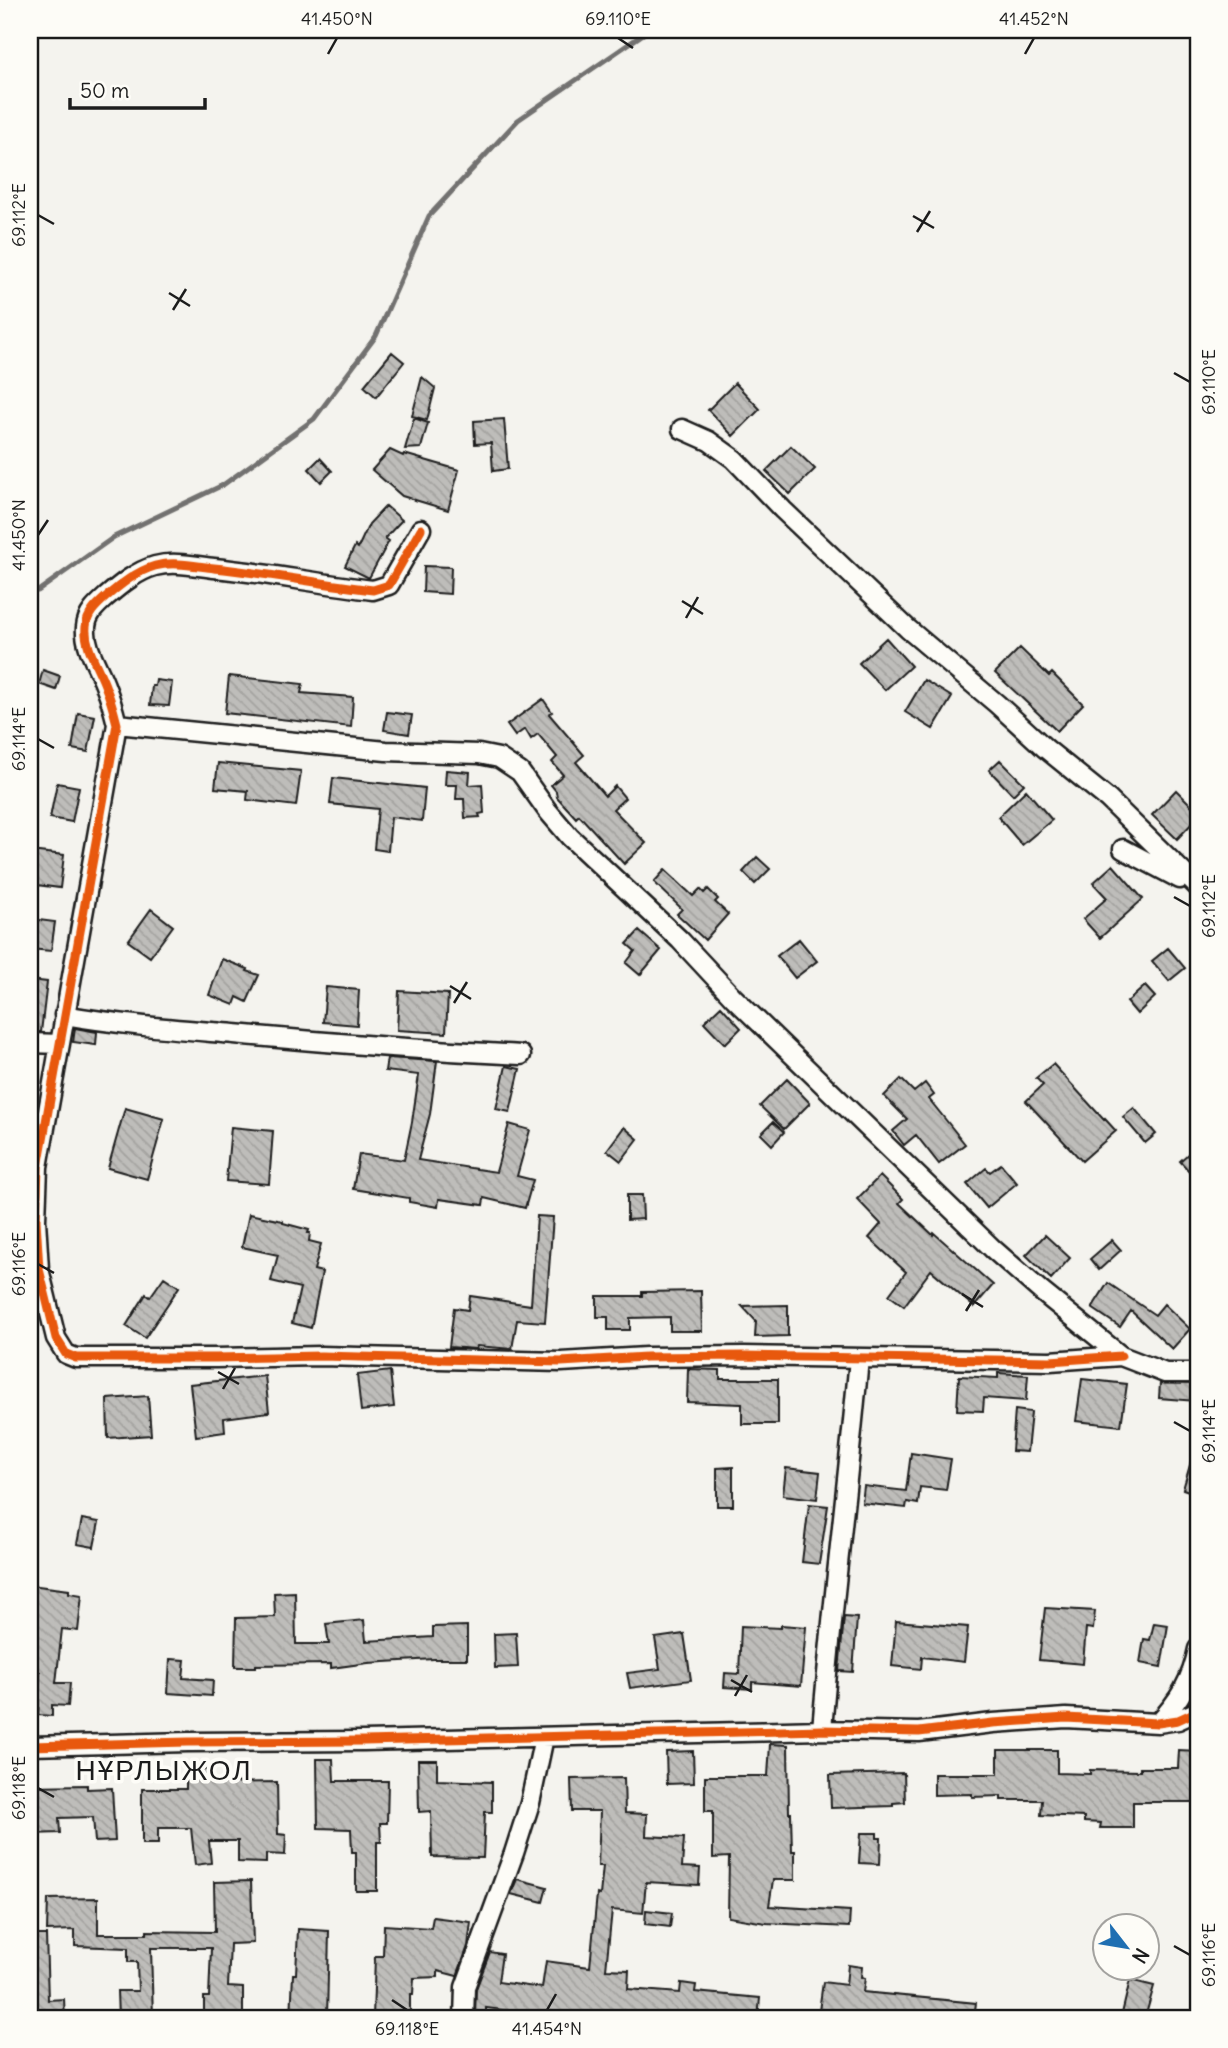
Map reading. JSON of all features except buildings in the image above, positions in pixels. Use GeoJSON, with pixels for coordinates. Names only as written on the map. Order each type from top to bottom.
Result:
{"type":"FeatureCollection","features":[{"type":"Feature","properties":{"kind":"street"},"geometry":{"type":"LineString","coordinates":[[682,429],[716,445],[734,459],[783,510],[908,629],[1108,799],[1198,888]]}},
{"type":"Feature","properties":{"kind":"street"},"geometry":{"type":"LineString","coordinates":[[421,529],[389,585],[382,589],[181,564],[153,566],[136,574],[102,601],[87,621],[88,642],[117,724],[38,1167],[38,1269],[60,1347],[66,1354],[76,1358],[216,1359],[321,1356],[561,1362],[688,1357],[1049,1360],[1121,1356]]}},
{"type":"Feature","properties":{"kind":"street"},"geometry":{"type":"LineString","coordinates":[[117,724],[386,751],[479,754],[499,758],[520,772],[547,810],[578,845],[680,940],[734,998],[993,1249],[1121,1356],[1166,1373],[1198,1373]]}},
{"type":"Feature","properties":{"kind":"street"},"geometry":{"type":"LineString","coordinates":[[1123,849],[1198,888]]}},
{"type":"Feature","properties":{"kind":"street"},"geometry":{"type":"LineString","coordinates":[[64,1015],[109,1023],[392,1048],[521,1055]]}},
{"type":"Feature","properties":{"kind":"street"},"geometry":{"type":"LineString","coordinates":[[30,1043],[60,1044]]}},
{"type":"Feature","properties":{"kind":"street"},"geometry":{"type":"LineString","coordinates":[[822,1730],[859,1358]]}},
{"type":"Feature","properties":{"kind":"street"},"geometry":{"type":"LineString","coordinates":[[1157,1723],[1184,1691],[1195,1669],[1198,1650]]}},
{"type":"Feature","properties":{"kind":"street"},"geometry":{"type":"LineString","coordinates":[[30,1746],[822,1730],[919,1732],[1066,1718],[1157,1723],[1178,1720],[1198,1712]]}},
{"type":"Feature","properties":{"kind":"street"},"geometry":{"type":"LineString","coordinates":[[464,2018],[465,1987],[530,1803],[544,1737]]}},
{"type":"Feature","properties":{"kind":"waterway"},"geometry":{"type":"LineString","coordinates":[[30,591],[38,591],[114,537],[223,485],[314,419],[376,336],[429,216],[518,120],[649,30]]}},
{"type":"Feature","properties":{"kind":"cycle path"},"geometry":{"type":"LineString","coordinates":[[421,529],[389,585],[373,590],[234,570],[170,564],[142,571],[123,583],[99,604],[88,618],[87,643],[108,692],[117,724],[38,1167],[36,1220],[39,1269],[56,1338],[66,1354],[76,1358],[321,1356],[561,1362],[646,1357],[744,1356],[1050,1361],[1121,1356]]}},
{"type":"Feature","properties":{"kind":"cycle path"},"geometry":{"type":"LineString","coordinates":[[30,1746],[822,1730],[919,1732],[1066,1718],[1158,1723],[1178,1720],[1198,1711]]}},
{"type":"Feature","properties":{"kind":"district","name":"НҰРЛЫЖОЛ"},"geometry":{"type":"Point","coordinates":[164,1770]}}]}
